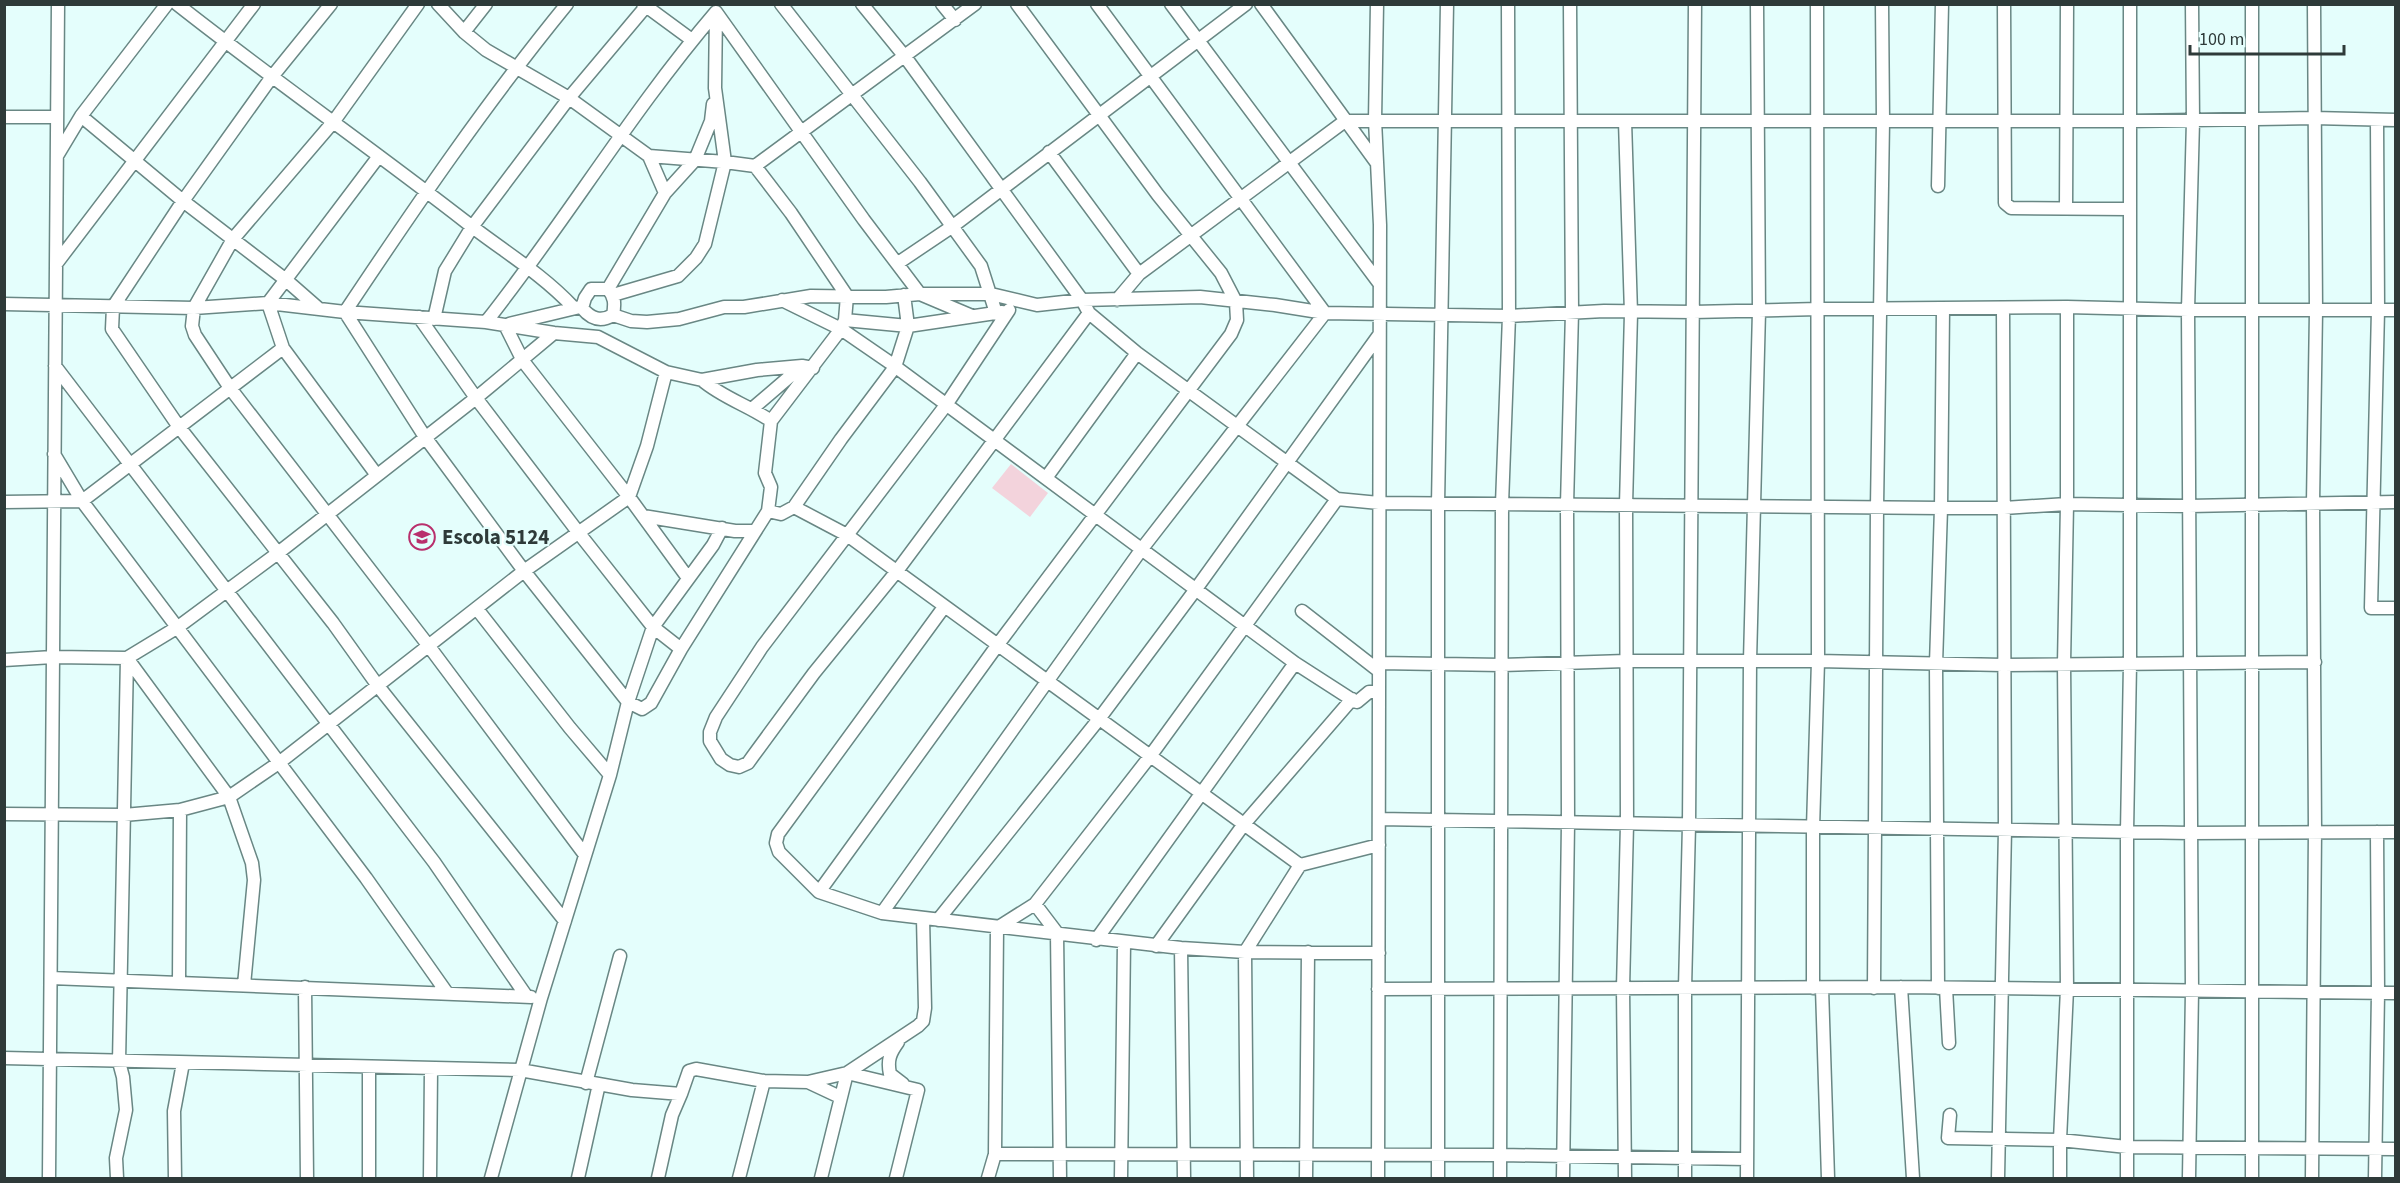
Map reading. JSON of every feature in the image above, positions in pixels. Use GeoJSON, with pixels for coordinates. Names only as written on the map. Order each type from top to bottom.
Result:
{"type":"FeatureCollection","features":[{"type":"Feature","properties":{"kind":"street"},"geometry":{"type":"LineString","coordinates":[[49,1179],[58,4]]}},
{"type":"Feature","properties":{"kind":"street"},"geometry":{"type":"LineString","coordinates":[[57,157],[81,116],[167,4]]}},
{"type":"Feature","properties":{"kind":"street"},"geometry":{"type":"LineString","coordinates":[[177,4],[271,78],[334,121],[472,227],[530,267],[588,315],[598,319],[606,319],[614,315],[631,321],[647,322],[679,319],[724,307],[811,296],[991,294],[1037,305]]}},
{"type":"Feature","properties":{"kind":"street"},"geometry":{"type":"LineString","coordinates":[[56,264],[254,4]]}},
{"type":"Feature","properties":{"kind":"street"},"geometry":{"type":"LineString","coordinates":[[331,4],[271,78],[183,201],[113,306],[112,329],[179,427],[378,686],[565,921]]}},
{"type":"Feature","properties":{"kind":"street"},"geometry":{"type":"LineString","coordinates":[[418,4],[334,121],[233,239],[194,308],[192,326],[195,335],[230,388],[428,645],[585,855]]}},
{"type":"Feature","properties":{"kind":"street"},"geometry":{"type":"LineString","coordinates":[[438,4],[464,32],[486,50],[569,98],[649,156],[755,166],[906,58],[975,4]]}},
{"type":"Feature","properties":{"kind":"street"},"geometry":{"type":"LineString","coordinates":[[464,32],[486,4]]}},
{"type":"Feature","properties":{"kind":"street"},"geometry":{"type":"LineString","coordinates":[[345,312],[426,191],[516,67],[567,4]]}},
{"type":"Feature","properties":{"kind":"street"},"geometry":{"type":"LineString","coordinates":[[781,4],[854,96],[981,266],[996,313]]}},
{"type":"Feature","properties":{"kind":"street"},"geometry":{"type":"LineString","coordinates":[[862,4],[906,58],[1082,300],[1089,314],[1236,427],[1337,499],[1379,503],[1438,504],[1941,508],[2004,508],[2067,504],[2189,506],[2396,502]]}},
{"type":"Feature","properties":{"kind":"street"},"geometry":{"type":"LineString","coordinates":[[942,4],[955,20]]}},
{"type":"Feature","properties":{"kind":"street"},"geometry":{"type":"LineString","coordinates":[[819,892],[999,643],[1231,334],[1237,320],[1236,302],[1221,273],[1017,4]]}},
{"type":"Feature","properties":{"kind":"street"},"geometry":{"type":"LineString","coordinates":[[1097,4],[1325,313]]}},
{"type":"Feature","properties":{"kind":"street"},"geometry":{"type":"LineString","coordinates":[[1171,4],[1379,283]]}},
{"type":"Feature","properties":{"kind":"street"},"geometry":{"type":"LineString","coordinates":[[898,263],[953,226],[1246,4]]}},
{"type":"Feature","properties":{"kind":"street"},"geometry":{"type":"LineString","coordinates":[[1261,4],[1376,162]]}},
{"type":"Feature","properties":{"kind":"street"},"geometry":{"type":"LineString","coordinates":[[1377,4],[1375,120],[1379,283],[1378,1179]]}},
{"type":"Feature","properties":{"kind":"street"},"geometry":{"type":"LineString","coordinates":[[1438,1179],[1438,504],[1447,4]]}},
{"type":"Feature","properties":{"kind":"street"},"geometry":{"type":"LineString","coordinates":[[1500,1179],[1502,504],[1509,316],[1508,4]]}},
{"type":"Feature","properties":{"kind":"street"},"geometry":{"type":"LineString","coordinates":[[1563,1179],[1568,823],[1567,505],[1572,312],[1570,4]]}},
{"type":"Feature","properties":{"kind":"street"},"geometry":{"type":"LineString","coordinates":[[1685,1179],[1695,4]]}},
{"type":"Feature","properties":{"kind":"street"},"geometry":{"type":"LineString","coordinates":[[1747,1179],[1750,661],[1758,311],[1757,4]]}},
{"type":"Feature","properties":{"kind":"street"},"geometry":{"type":"LineString","coordinates":[[1817,4],[1818,661],[1813,828],[1818,988],[1828,1179]]}},
{"type":"Feature","properties":{"kind":"street"},"geometry":{"type":"LineString","coordinates":[[1874,988],[1877,828],[1877,507],[1883,121],[1882,4]]}},
{"type":"Feature","properties":{"kind":"street"},"geometry":{"type":"LineString","coordinates":[[1938,186],[1942,4]]}},
{"type":"Feature","properties":{"kind":"street"},"geometry":{"type":"LineString","coordinates":[[2004,4],[2005,203],[2011,208],[2129,209]]}},
{"type":"Feature","properties":{"kind":"street"},"geometry":{"type":"LineString","coordinates":[[2066,208],[2067,4]]}},
{"type":"Feature","properties":{"kind":"street"},"geometry":{"type":"LineString","coordinates":[[2127,1179],[2130,4]]}},
{"type":"Feature","properties":{"kind":"street"},"geometry":{"type":"LineString","coordinates":[[2189,1179],[2192,991],[2188,310],[2193,121],[2192,4]]}},
{"type":"Feature","properties":{"kind":"street"},"geometry":{"type":"LineString","coordinates":[[2252,4],[2251,505],[2254,832],[2252,1179]]}},
{"type":"Feature","properties":{"kind":"street"},"geometry":{"type":"LineString","coordinates":[[2312,1179],[2315,993],[2314,4]]}},
{"type":"Feature","properties":{"kind":"street"},"geometry":{"type":"LineString","coordinates":[[434,319],[444,271],[472,227],[569,98],[646,5],[692,40]]}},
{"type":"Feature","properties":{"kind":"street"},"geometry":{"type":"LineString","coordinates":[[486,322],[530,267],[621,136],[716,8]]}},
{"type":"Feature","properties":{"kind":"street"},"geometry":{"type":"LineString","coordinates":[[505,325],[578,307],[591,289],[610,292],[678,276],[696,258],[705,244],[712,223],[725,162],[716,88],[716,8]]}},
{"type":"Feature","properties":{"kind":"street"},"geometry":{"type":"LineString","coordinates":[[716,8],[864,220],[920,294],[972,316]]}},
{"type":"Feature","properties":{"kind":"street"},"geometry":{"type":"LineString","coordinates":[[610,292],[665,193],[695,160],[711,122],[716,88]]}},
{"type":"Feature","properties":{"kind":"street"},"geometry":{"type":"LineString","coordinates":[[81,116],[183,201],[286,280],[318,309]]}},
{"type":"Feature","properties":{"kind":"street"},"geometry":{"type":"LineString","coordinates":[[4,117],[57,117]]}},
{"type":"Feature","properties":{"kind":"street"},"geometry":{"type":"LineString","coordinates":[[1117,300],[1139,274],[1345,121],[2129,122],[2314,118],[2396,120]]}},
{"type":"Feature","properties":{"kind":"street"},"geometry":{"type":"LineString","coordinates":[[1625,121],[1631,313],[1626,505],[1627,824],[1623,988],[1625,1179]]}},
{"type":"Feature","properties":{"kind":"street"},"geometry":{"type":"LineString","coordinates":[[2377,121],[2378,310],[2371,608],[2396,608]]}},
{"type":"Feature","properties":{"kind":"street"},"geometry":{"type":"LineString","coordinates":[[1049,152],[1139,274]]}},
{"type":"Feature","properties":{"kind":"street"},"geometry":{"type":"LineString","coordinates":[[268,303],[379,156]]}},
{"type":"Feature","properties":{"kind":"street"},"geometry":{"type":"LineString","coordinates":[[649,156],[665,193]]}},
{"type":"Feature","properties":{"kind":"street"},"geometry":{"type":"LineString","coordinates":[[345,312],[425,437],[524,571],[628,702],[642,709],[647,708],[681,649],[768,511],[771,487],[765,473],[771,421],[807,367],[843,325],[847,296],[791,213],[755,166]]}},
{"type":"Feature","properties":{"kind":"street"},"geometry":{"type":"LineString","coordinates":[[610,292],[615,304],[614,315]]}},
{"type":"Feature","properties":{"kind":"street"},"geometry":{"type":"LineString","coordinates":[[768,511],[781,514],[794,507],[895,367],[908,326],[904,295]]}},
{"type":"Feature","properties":{"kind":"street"},"geometry":{"type":"LineString","coordinates":[[843,325],[908,326],[1082,300],[1200,297],[1325,313],[1509,316],[1572,312],[2067,307],[2252,311],[2396,310]]}},
{"type":"Feature","properties":{"kind":"street"},"geometry":{"type":"LineString","coordinates":[[782,300],[843,325],[895,367],[1295,663],[1357,702],[1369,693],[1379,692]]}},
{"type":"Feature","properties":{"kind":"street"},"geometry":{"type":"LineString","coordinates":[[268,303],[283,348],[376,474]]}},
{"type":"Feature","properties":{"kind":"street"},"geometry":{"type":"LineString","coordinates":[[4,304],[194,308],[268,303],[345,312],[486,322],[554,333],[598,337],[666,372],[702,380],[758,370],[807,367]]}},
{"type":"Feature","properties":{"kind":"street"},"geometry":{"type":"LineString","coordinates":[[2060,1179],[2067,989],[2064,664],[2067,307]]}},
{"type":"Feature","properties":{"kind":"street"},"geometry":{"type":"LineString","coordinates":[[1998,1179],[2005,829],[2003,308]]}},
{"type":"Feature","properties":{"kind":"street"},"geometry":{"type":"LineString","coordinates":[[1943,309],[1941,508],[1936,664],[1942,988],[1948,1043]]}},
{"type":"Feature","properties":{"kind":"street"},"geometry":{"type":"LineString","coordinates":[[1009,310],[946,405],[762,647],[716,717],[710,732],[710,741],[721,759],[729,765],[739,767],[748,763],[814,673],[897,571],[1089,314]]}},
{"type":"Feature","properties":{"kind":"street"},"geometry":{"type":"LineString","coordinates":[[882,913],[1142,549],[1325,313]]}},
{"type":"Feature","properties":{"kind":"street"},"geometry":{"type":"LineString","coordinates":[[419,317],[476,398],[578,532],[653,627],[681,649]]}},
{"type":"Feature","properties":{"kind":"street"},"geometry":{"type":"LineString","coordinates":[[505,325],[523,361],[629,497],[688,578]]}},
{"type":"Feature","properties":{"kind":"street"},"geometry":{"type":"LineString","coordinates":[[4,660],[53,657],[127,658],[178,627],[226,589],[278,553],[523,361],[554,333]]}},
{"type":"Feature","properties":{"kind":"street"},"geometry":{"type":"LineString","coordinates":[[938,920],[1099,718],[1346,384],[1379,335]]}},
{"type":"Feature","properties":{"kind":"street"},"geometry":{"type":"LineString","coordinates":[[4,502],[82,501],[283,348]]}},
{"type":"Feature","properties":{"kind":"street"},"geometry":{"type":"LineString","coordinates":[[1046,478],[1137,353]]}},
{"type":"Feature","properties":{"kind":"street"},"geometry":{"type":"LineString","coordinates":[[55,366],[434,862],[527,997]]}},
{"type":"Feature","properties":{"kind":"street"},"geometry":{"type":"LineString","coordinates":[[753,408],[807,367]]}},
{"type":"Feature","properties":{"kind":"street"},"geometry":{"type":"LineString","coordinates":[[4,814],[124,815],[180,810],[229,797],[280,762],[524,571],[629,497],[647,446],[666,372]]}},
{"type":"Feature","properties":{"kind":"street"},"geometry":{"type":"LineString","coordinates":[[702,380],[716,392],[753,408],[771,421]]}},
{"type":"Feature","properties":{"kind":"street"},"geometry":{"type":"LineString","coordinates":[[54,454],[82,501],[280,762],[447,993]]}},
{"type":"Feature","properties":{"kind":"street"},"geometry":{"type":"LineString","coordinates":[[997,928],[1035,904],[1151,755],[1337,499]]}},
{"type":"Feature","properties":{"kind":"street"},"geometry":{"type":"LineString","coordinates":[[794,507],[847,535],[944,607],[999,643],[1300,865]]}},
{"type":"Feature","properties":{"kind":"street"},"geometry":{"type":"LineString","coordinates":[[643,516],[755,531]]}},
{"type":"Feature","properties":{"kind":"street"},"geometry":{"type":"LineString","coordinates":[[490,1179],[541,998],[610,775],[628,702],[653,627],[722,528]]}},
{"type":"Feature","properties":{"kind":"street"},"geometry":{"type":"LineString","coordinates":[[944,607],[778,834],[776,843],[779,852],[819,892],[882,913],[997,928],[1058,933],[1096,940],[1245,952],[1379,952]]}},
{"type":"Feature","properties":{"kind":"street"},"geometry":{"type":"LineString","coordinates":[[477,609],[570,728],[610,775]]}},
{"type":"Feature","properties":{"kind":"street"},"geometry":{"type":"LineString","coordinates":[[1302,611],[1379,667],[1626,661],[1818,661],[2003,665],[2315,662]]}},
{"type":"Feature","properties":{"kind":"street"},"geometry":{"type":"LineString","coordinates":[[127,658],[229,797],[252,863],[254,880],[243,985]]}},
{"type":"Feature","properties":{"kind":"street"},"geometry":{"type":"LineString","coordinates":[[117,1179],[116,1158],[126,1110],[119,1062],[127,658]]}},
{"type":"Feature","properties":{"kind":"street"},"geometry":{"type":"LineString","coordinates":[[1096,940],[1295,663]]}},
{"type":"Feature","properties":{"kind":"street"},"geometry":{"type":"LineString","coordinates":[[1156,946],[1245,824],[1352,699]]}},
{"type":"Feature","properties":{"kind":"street"},"geometry":{"type":"LineString","coordinates":[[179,982],[180,810]]}},
{"type":"Feature","properties":{"kind":"street"},"geometry":{"type":"LineString","coordinates":[[1379,819],[1813,828],[2127,832],[2396,832]]}},
{"type":"Feature","properties":{"kind":"street"},"geometry":{"type":"LineString","coordinates":[[2375,1179],[2378,993],[2377,832]]}},
{"type":"Feature","properties":{"kind":"street"},"geometry":{"type":"LineString","coordinates":[[1247,1179],[1245,952],[1300,865],[1379,844]]}},
{"type":"Feature","properties":{"kind":"street"},"geometry":{"type":"LineString","coordinates":[[1035,904],[1058,933],[1059,1179]]}},
{"type":"Feature","properties":{"kind":"street"},"geometry":{"type":"LineString","coordinates":[[918,1090],[897,1081],[890,1074],[888,1063],[898,1042],[923,1021],[925,1008],[922,918]]}},
{"type":"Feature","properties":{"kind":"street"},"geometry":{"type":"LineString","coordinates":[[988,1179],[994,1154],[997,928]]}},
{"type":"Feature","properties":{"kind":"street"},"geometry":{"type":"LineString","coordinates":[[1121,1179],[1124,943]]}},
{"type":"Feature","properties":{"kind":"street"},"geometry":{"type":"LineString","coordinates":[[1181,948],[1184,1179]]}},
{"type":"Feature","properties":{"kind":"street"},"geometry":{"type":"LineString","coordinates":[[1306,1179],[1308,952]]}},
{"type":"Feature","properties":{"kind":"street"},"geometry":{"type":"LineString","coordinates":[[578,1179],[593,1083],[620,956]]}},
{"type":"Feature","properties":{"kind":"street"},"geometry":{"type":"LineString","coordinates":[[51,978],[541,998]]}},
{"type":"Feature","properties":{"kind":"street"},"geometry":{"type":"LineString","coordinates":[[305,987],[307,1179]]}},
{"type":"Feature","properties":{"kind":"street"},"geometry":{"type":"LineString","coordinates":[[1377,988],[1901,987],[2396,993]]}},
{"type":"Feature","properties":{"kind":"street"},"geometry":{"type":"LineString","coordinates":[[1901,987],[1913,1179]]}},
{"type":"Feature","properties":{"kind":"street"},"geometry":{"type":"LineString","coordinates":[[658,1179],[672,1115],[689,1071],[696,1068],[764,1081],[808,1082],[847,1073],[918,1026]]}},
{"type":"Feature","properties":{"kind":"street"},"geometry":{"type":"LineString","coordinates":[[4,1058],[183,1064],[520,1070],[632,1090],[681,1094]]}},
{"type":"Feature","properties":{"kind":"street"},"geometry":{"type":"LineString","coordinates":[[176,1179],[174,1111],[183,1064]]}},
{"type":"Feature","properties":{"kind":"street"},"geometry":{"type":"LineString","coordinates":[[369,1067],[369,1179]]}},
{"type":"Feature","properties":{"kind":"street"},"geometry":{"type":"LineString","coordinates":[[430,1179],[432,1069]]}},
{"type":"Feature","properties":{"kind":"street"},"geometry":{"type":"LineString","coordinates":[[847,1073],[918,1090]]}},
{"type":"Feature","properties":{"kind":"street"},"geometry":{"type":"LineString","coordinates":[[821,1179],[847,1073]]}},
{"type":"Feature","properties":{"kind":"street"},"geometry":{"type":"LineString","coordinates":[[739,1179],[764,1081]]}},
{"type":"Feature","properties":{"kind":"street"},"geometry":{"type":"LineString","coordinates":[[808,1082],[840,1097]]}},
{"type":"Feature","properties":{"kind":"street"},"geometry":{"type":"LineString","coordinates":[[896,1179],[918,1090]]}},
{"type":"Feature","properties":{"kind":"street"},"geometry":{"type":"LineString","coordinates":[[1950,1115],[1948,1138],[2060,1140],[2127,1147],[2396,1149]]}},
{"type":"Feature","properties":{"kind":"street"},"geometry":{"type":"LineString","coordinates":[[994,1154],[1501,1155],[1747,1159]]}},
{"type":"Feature","properties":{"kind":"shaded area"},"geometry":{"type":"Polygon","coordinates":[[[1011,464],[1048,493],[1030,517],[992,488],[1011,464]]]}},
{"type":"Feature","properties":{"kind":"place","name":"Escola 5124"},"geometry":{"type":"Point","coordinates":[422,537]}}]}
